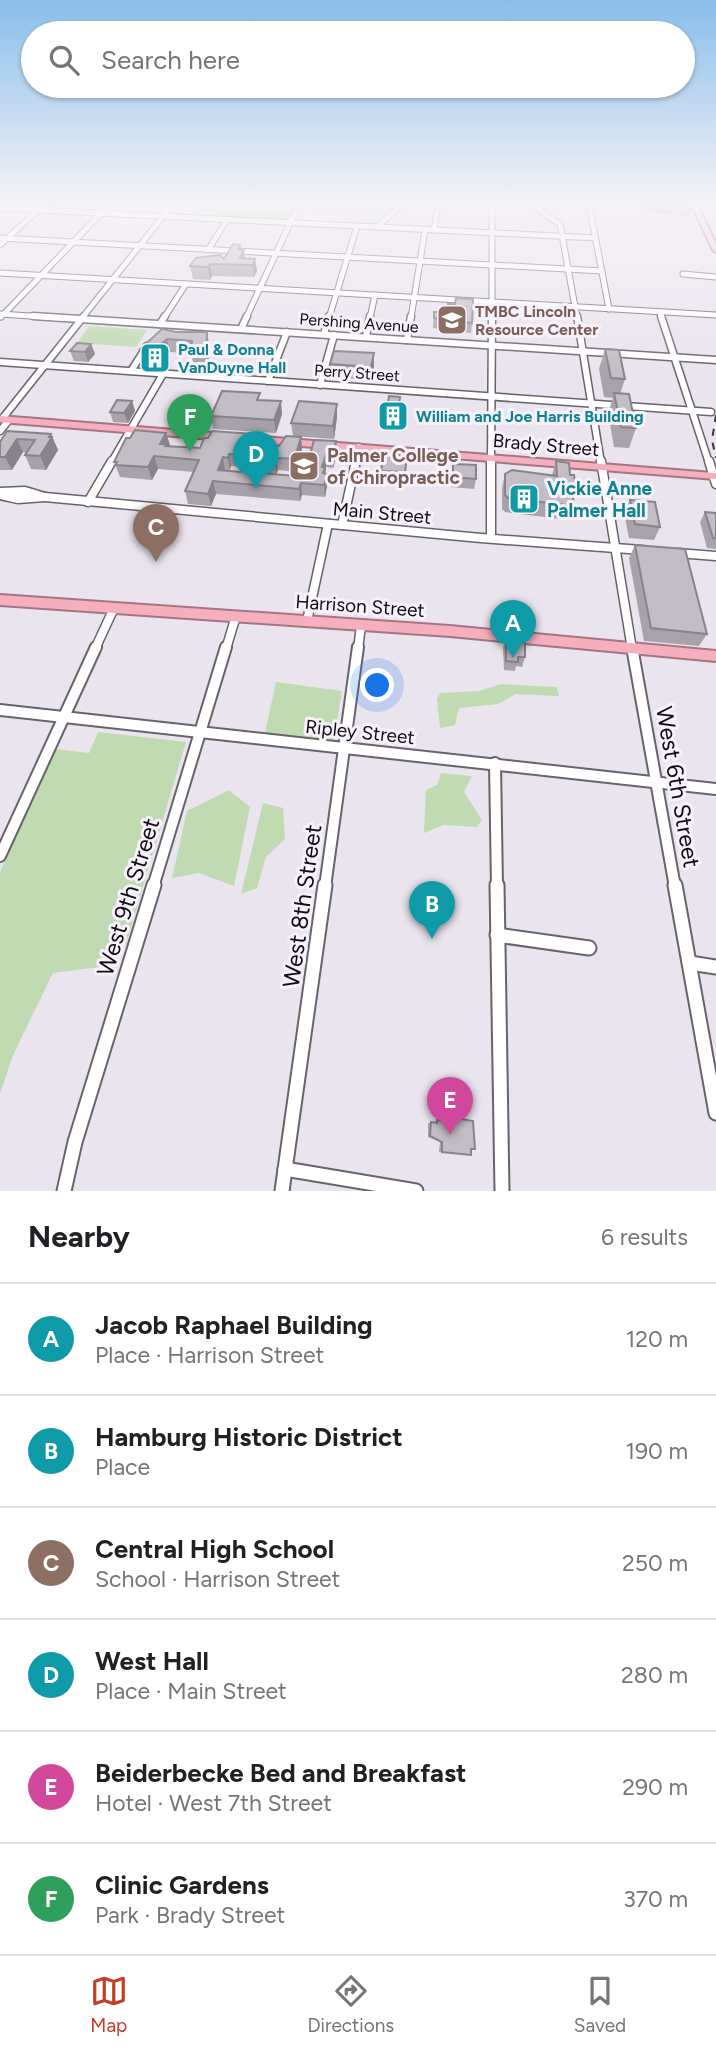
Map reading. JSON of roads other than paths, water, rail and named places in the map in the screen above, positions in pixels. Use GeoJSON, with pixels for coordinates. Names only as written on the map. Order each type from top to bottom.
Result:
{"type":"FeatureCollection","features":[{"type":"Feature","properties":{"kind":"highway","name":"Brady Street"},"geometry":{"type":"LineString","coordinates":[[4,419],[602,467],[715,480]]}},
{"type":"Feature","properties":{"kind":"highway","name":"Harrison Street"},"geometry":{"type":"LineString","coordinates":[[0,600],[307,621],[716,656]]}},
{"type":"Feature","properties":{"kind":"street"},"geometry":{"type":"LineString","coordinates":[[1,315],[55,260]]}},
{"type":"Feature","properties":{"kind":"street"},"geometry":{"type":"LineString","coordinates":[[0,431],[4,419],[128,260]]}},
{"type":"Feature","properties":{"kind":"street"},"geometry":{"type":"LineString","coordinates":[[241,329],[273,260]]}},
{"type":"Feature","properties":{"kind":"street"},"geometry":{"type":"LineString","coordinates":[[324,334],[346,260]]}},
{"type":"Feature","properties":{"kind":"street"},"geometry":{"type":"LineString","coordinates":[[393,260],[602,271]]}},
{"type":"Feature","properties":{"kind":"street"},"geometry":{"type":"LineString","coordinates":[[491,538],[493,260]]}},
{"type":"Feature","properties":{"kind":"street","name":"West 6th Street"},"geometry":{"type":"LineString","coordinates":[[567,260],[631,647],[716,1113]]}},
{"type":"Feature","properties":{"kind":"street"},"geometry":{"type":"LineString","coordinates":[[600,260],[609,309]]}},
{"type":"Feature","properties":{"kind":"street"},"geometry":{"type":"LineString","coordinates":[[407,340],[419,261]]}},
{"type":"Feature","properties":{"kind":"street"},"geometry":{"type":"LineString","coordinates":[[0,274],[716,315]]}},
{"type":"Feature","properties":{"kind":"street"},"geometry":{"type":"LineString","coordinates":[[683,274],[716,277]]}},
{"type":"Feature","properties":{"kind":"street"},"geometry":{"type":"LineString","coordinates":[[160,324],[186,284]]}},
{"type":"Feature","properties":{"kind":"street"},"geometry":{"type":"LineString","coordinates":[[366,337],[375,295]]}},
{"type":"Feature","properties":{"kind":"street"},"geometry":{"type":"LineString","coordinates":[[660,312],[715,480]]}},
{"type":"Feature","properties":{"kind":"street","name":"Pershing Avenue"},"geometry":{"type":"LineString","coordinates":[[1,315],[716,360]]}},
{"type":"Feature","properties":{"kind":"street"},"geometry":{"type":"LineString","coordinates":[[268,381],[287,332]]}},
{"type":"Feature","properties":{"kind":"street"},"geometry":{"type":"LineString","coordinates":[[320,385],[334,335]]}},
{"type":"Feature","properties":{"kind":"street"},"geometry":{"type":"LineString","coordinates":[[131,371],[149,342]]}},
{"type":"Feature","properties":{"kind":"street","name":"Perry Street"},"geometry":{"type":"LineString","coordinates":[[0,362],[711,412]]}},
{"type":"Feature","properties":{"kind":"street"},"geometry":{"type":"LineString","coordinates":[[88,502],[163,374]]}},
{"type":"Feature","properties":{"kind":"street"},"geometry":{"type":"LineString","coordinates":[[342,525],[359,447]]}},
{"type":"Feature","properties":{"kind":"street","name":"Main Street"},"geometry":{"type":"LineString","coordinates":[[0,493],[18,499],[45,497],[653,551]]}},
{"type":"Feature","properties":{"kind":"street"},"geometry":{"type":"LineString","coordinates":[[307,621],[328,524]]}},
{"type":"Feature","properties":{"kind":"street"},"geometry":{"type":"LineString","coordinates":[[666,552],[716,556]]}},
{"type":"Feature","properties":{"kind":"street"},"geometry":{"type":"LineString","coordinates":[[0,856],[114,608]]}},
{"type":"Feature","properties":{"kind":"street","name":"West 9th Street"},"geometry":{"type":"LineString","coordinates":[[64,1191],[75,1142],[236,616]]}},
{"type":"Feature","properties":{"kind":"street","name":"West 8th Street"},"geometry":{"type":"LineString","coordinates":[[282,1191],[361,626]]}},
{"type":"Feature","properties":{"kind":"street","name":"Ripley Street"},"geometry":{"type":"LineString","coordinates":[[0,710],[716,789]]}},
{"type":"Feature","properties":{"kind":"street"},"geometry":{"type":"LineString","coordinates":[[495,763],[502,1191]]}},
{"type":"Feature","properties":{"kind":"street"},"geometry":{"type":"LineString","coordinates":[[497,935],[589,948]]}},
{"type":"Feature","properties":{"kind":"street"},"geometry":{"type":"LineString","coordinates":[[690,963],[716,967]]}},
{"type":"Feature","properties":{"kind":"street"},"geometry":{"type":"LineString","coordinates":[[285,1169],[416,1191]]}},
{"type":"Feature","properties":{"kind":"railway"},"geometry":{"type":"LineString","coordinates":[[716,415],[712,440],[716,458]]}},
{"type":"Feature","properties":{"kind":"place","name":"TMBC Lincoln Resource Center"},"geometry":{"type":"Point","coordinates":[452,320]}},
{"type":"Feature","properties":{"kind":"place","name":"Paul & Donna VanDuyne Hall"},"geometry":{"type":"Point","coordinates":[155,358]}},
{"type":"Feature","properties":{"kind":"place","name":"William and Joe Harris Building"},"geometry":{"type":"Point","coordinates":[393,416]}},
{"type":"Feature","properties":{"kind":"place","name":"Clinic Gardens"},"geometry":{"type":"Point","coordinates":[190,452]}},
{"type":"Feature","properties":{"kind":"place","name":"Palmer College of Chiropractic"},"geometry":{"type":"Point","coordinates":[304,466]}},
{"type":"Feature","properties":{"kind":"place","name":"West Hall"},"geometry":{"type":"Point","coordinates":[256,489]}},
{"type":"Feature","properties":{"kind":"place","name":"Vickie Anne Palmer Hall"},"geometry":{"type":"Point","coordinates":[524,499]}},
{"type":"Feature","properties":{"kind":"place","name":"Central High School"},"geometry":{"type":"Point","coordinates":[156,562]}},
{"type":"Feature","properties":{"kind":"place","name":"Jacob Raphael Building"},"geometry":{"type":"Point","coordinates":[513,658]}},
{"type":"Feature","properties":{"kind":"place","name":"Hamburg Historic District"},"geometry":{"type":"Point","coordinates":[432,939]}},
{"type":"Feature","properties":{"kind":"place","name":"Beiderbecke Bed and Breakfast"},"geometry":{"type":"Point","coordinates":[450,1135]}}]}
